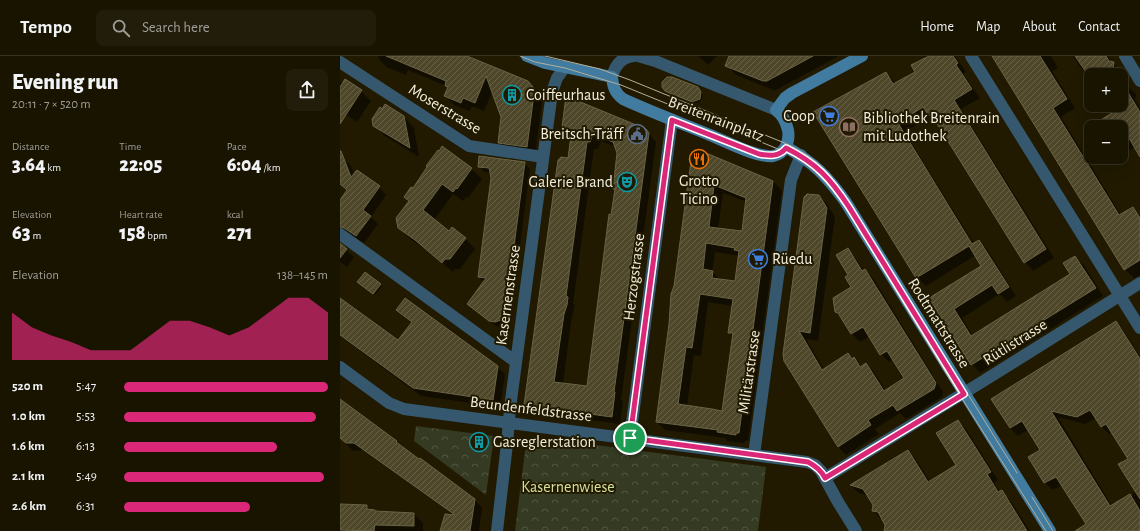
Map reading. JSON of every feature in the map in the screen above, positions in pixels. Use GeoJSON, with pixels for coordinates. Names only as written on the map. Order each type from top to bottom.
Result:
{"type":"FeatureCollection","features":[{"type":"Feature","properties":{"kind":"street"},"geometry":{"type":"LineString","coordinates":[[527,56],[565,67],[612,77],[618,64],[626,58],[634,56]]}},
{"type":"Feature","properties":{"kind":"street","name":"Breitenrainplatz"},"geometry":{"type":"LineString","coordinates":[[612,77],[614,89],[620,97],[672,120],[759,154],[768,156],[777,155],[786,148],[788,141],[788,129],[783,116],[776,110],[655,61],[638,56]]}},
{"type":"Feature","properties":{"kind":"street"},"geometry":{"type":"LineString","coordinates":[[776,110],[789,94],[862,56]]}},
{"type":"Feature","properties":{"kind":"street"},"geometry":{"type":"LineString","coordinates":[[970,56],[1140,328]]}},
{"type":"Feature","properties":{"kind":"street"},"geometry":{"type":"LineString","coordinates":[[1125,56],[1140,81]]}},
{"type":"Feature","properties":{"kind":"street","name":"Moserstrasse"},"geometry":{"type":"LineString","coordinates":[[340,62],[469,146],[543,157]]}},
{"type":"Feature","properties":{"kind":"street","name":"Kasernenstrasse"},"geometry":{"type":"LineString","coordinates":[[497,531],[516,362],[543,157],[554,85],[565,67]]}},
{"type":"Feature","properties":{"kind":"street","name":"Herzogstrasse"},"geometry":{"type":"LineString","coordinates":[[630,438],[672,120]]}},
{"type":"Feature","properties":{"kind":"street","name":"Rodtmattstrasse"},"geometry":{"type":"LineString","coordinates":[[786,148],[801,155],[814,164],[824,174],[845,201],[1050,531]]}},
{"type":"Feature","properties":{"kind":"street","name":"Militärstrasse"},"geometry":{"type":"LineString","coordinates":[[754,455],[791,180],[801,155]]}},
{"type":"Feature","properties":{"kind":"street"},"geometry":{"type":"LineString","coordinates":[[340,234],[516,362]]}},
{"type":"Feature","properties":{"kind":"street","name":"Rütlistrasse"},"geometry":{"type":"LineString","coordinates":[[825,478],[964,394],[1140,283]]}},
{"type":"Feature","properties":{"kind":"street","name":"Beundenfeldstrasse"},"geometry":{"type":"LineString","coordinates":[[340,367],[395,406],[404,409],[754,455]]}},
{"type":"Feature","properties":{"kind":"street"},"geometry":{"type":"LineString","coordinates":[[754,455],[808,462],[818,468],[856,531]]}},
{"type":"Feature","properties":{"kind":"green space"},"geometry":{"type":"Polygon","coordinates":[[[416,426],[494,436],[486,495],[414,441],[416,426]]]}},
{"type":"Feature","properties":{"kind":"green space","name":"Kasernenwiese"},"geometry":{"type":"Polygon","coordinates":[[[541,438],[766,467],[758,531],[515,531],[525,451],[532,442],[541,438]]]}},
{"type":"Feature","properties":{"kind":"building"},"geometry":{"type":"Polygon","coordinates":[[[386,56],[467,56],[528,81],[533,87],[534,94],[527,147],[498,143],[501,117],[486,76],[475,103],[463,98],[461,103],[444,96],[448,87],[445,86],[446,81],[386,56]]]}},
{"type":"Feature","properties":{"kind":"building"},"geometry":{"type":"Polygon","coordinates":[[[729,56],[813,56],[767,81],[763,81],[725,66],[729,56]]]}},
{"type":"Feature","properties":{"kind":"building"},"geometry":{"type":"Polygon","coordinates":[[[929,56],[953,56],[958,63],[956,65],[972,89],[954,100],[1046,249],[1024,263],[931,114],[929,116],[923,107],[898,123],[972,244],[979,240],[1009,287],[998,294],[992,285],[954,309],[971,336],[1070,274],[1063,263],[1075,256],[1096,288],[971,365],[929,298],[981,266],[969,246],[916,278],[813,112],[886,72],[893,84],[915,72],[911,65],[929,56]]]}},
{"type":"Feature","properties":{"kind":"building"},"geometry":{"type":"Polygon","coordinates":[[[992,56],[1040,56],[1067,99],[1053,108],[1084,158],[1084,164],[1088,164],[1119,215],[1133,207],[1140,218],[1140,260],[1124,270],[992,56]]]}},
{"type":"Feature","properties":{"kind":"building"},"geometry":{"type":"Polygon","coordinates":[[[1075,56],[1106,56],[1109,61],[1114,62],[1113,68],[1084,69],[1075,56]]]}},
{"type":"Feature","properties":{"kind":"building"},"geometry":{"type":"Polygon","coordinates":[[[667,77],[672,77],[698,87],[701,92],[700,99],[692,102],[665,91],[662,87],[662,82],[667,77]]]}},
{"type":"Feature","properties":{"kind":"building"},"geometry":{"type":"Polygon","coordinates":[[[345,79],[362,90],[340,124],[340,87],[345,79]]]}},
{"type":"Feature","properties":{"kind":"building"},"geometry":{"type":"Polygon","coordinates":[[[1128,92],[1140,112],[1140,157],[1128,136],[1128,120],[1101,120],[1113,112],[1128,112],[1128,92]]]}},
{"type":"Feature","properties":{"kind":"building"},"geometry":{"type":"Polygon","coordinates":[[[566,96],[646,129],[649,133],[614,392],[612,417],[524,405],[558,160],[561,157],[568,158],[571,136],[561,135],[566,96]],[[593,134],[590,142],[587,142],[566,296],[568,297],[567,305],[564,314],[554,382],[587,386],[609,214],[611,215],[615,189],[613,189],[617,153],[613,142],[593,134]]]}},
{"type":"Feature","properties":{"kind":"building"},"geometry":{"type":"Polygon","coordinates":[[[385,104],[404,116],[410,148],[373,126],[372,119],[380,107],[382,109],[385,104]]]}},
{"type":"Feature","properties":{"kind":"building"},"geometry":{"type":"Polygon","coordinates":[[[442,146],[472,168],[457,189],[456,188],[453,192],[442,184],[423,210],[449,231],[452,227],[466,238],[450,259],[445,259],[442,263],[398,228],[396,218],[409,201],[404,197],[411,187],[413,188],[427,167],[426,166],[442,146]]]}},
{"type":"Feature","properties":{"kind":"building"},"geometry":{"type":"Polygon","coordinates":[[[699,150],[773,181],[739,433],[736,433],[736,435],[717,432],[718,430],[656,422],[669,324],[671,294],[674,286],[692,154],[699,150]],[[714,185],[709,227],[742,231],[746,198],[714,185]],[[706,243],[703,269],[713,271],[712,278],[735,281],[739,251],[734,250],[735,248],[706,243]],[[700,294],[692,348],[686,347],[678,404],[722,411],[733,333],[728,333],[733,299],[700,294]]]}},
{"type":"Feature","properties":{"kind":"building"},"geometry":{"type":"Polygon","coordinates":[[[340,151],[351,177],[357,170],[380,186],[363,210],[371,216],[356,236],[340,227],[340,200],[347,190],[340,184],[340,151]]]}},
{"type":"Feature","properties":{"kind":"building"},"geometry":{"type":"Polygon","coordinates":[[[479,156],[525,162],[505,315],[501,320],[495,322],[489,321],[467,304],[486,278],[478,277],[491,178],[489,168],[478,167],[479,156]]]}},
{"type":"Feature","properties":{"kind":"building"},"geometry":{"type":"Polygon","coordinates":[[[807,194],[819,195],[827,208],[810,333],[799,331],[822,370],[848,353],[852,359],[854,357],[860,367],[866,363],[884,391],[904,378],[887,351],[880,355],[863,327],[851,334],[838,313],[835,312],[833,298],[851,287],[845,277],[848,275],[836,255],[848,248],[862,271],[865,269],[936,383],[934,389],[897,411],[893,405],[868,420],[871,425],[838,447],[784,361],[783,354],[804,197],[807,194]]]}},
{"type":"Feature","properties":{"kind":"building"},"geometry":{"type":"Polygon","coordinates":[[[340,243],[347,249],[340,258],[340,243]]]}},
{"type":"Feature","properties":{"kind":"building"},"geometry":{"type":"Polygon","coordinates":[[[365,272],[381,284],[373,294],[357,282],[365,272]]]}},
{"type":"Feature","properties":{"kind":"building"},"geometry":{"type":"Polygon","coordinates":[[[340,298],[398,340],[412,322],[396,310],[405,298],[498,366],[493,400],[413,388],[340,335],[340,298]]]}},
{"type":"Feature","properties":{"kind":"building"},"geometry":{"type":"Polygon","coordinates":[[[1116,321],[1140,359],[1140,499],[1118,464],[1128,459],[1106,424],[1101,427],[1090,410],[1077,417],[1051,411],[1110,506],[1130,494],[1140,511],[1140,531],[1075,531],[1086,524],[1056,477],[1044,483],[1028,457],[1040,450],[1022,421],[1010,428],[991,399],[1116,321]]]}},
{"type":"Feature","properties":{"kind":"building"},"geometry":{"type":"Polygon","coordinates":[[[340,399],[397,441],[396,442],[475,499],[470,531],[440,531],[445,514],[455,515],[354,443],[346,443],[340,438],[340,399]]]}},
{"type":"Feature","properties":{"kind":"building"},"geometry":{"type":"Polygon","coordinates":[[[958,420],[991,472],[987,474],[998,492],[1002,490],[1027,531],[884,531],[885,525],[878,512],[872,511],[873,505],[863,489],[850,485],[908,450],[928,482],[956,465],[936,433],[958,420]]]}},
{"type":"Feature","properties":{"kind":"building"},"geometry":{"type":"Polygon","coordinates":[[[340,504],[367,505],[367,509],[375,511],[414,513],[414,526],[375,525],[374,531],[340,530],[340,504]]]}},
{"type":"Feature","properties":{"kind":"tram line"},"geometry":{"type":"LineString","coordinates":[[520,56],[535,62],[565,68],[621,85],[783,151],[803,162],[819,175],[846,209],[949,378],[1046,531]]}},
{"type":"Feature","properties":{"kind":"tram line"},"geometry":{"type":"LineString","coordinates":[[545,56],[600,69],[630,80],[787,144],[810,157],[822,167],[839,187],[1017,473]]}},
{"type":"Feature","properties":{"kind":"tram line"},"geometry":{"type":"LineString","coordinates":[[1032,497],[1053,531]]}},
{"type":"Feature","properties":{"kind":"place","name":"Coiffeurhaus"},"geometry":{"type":"Point","coordinates":[512,95]}},
{"type":"Feature","properties":{"kind":"place","name":"Coop"},"geometry":{"type":"Point","coordinates":[829,116]}},
{"type":"Feature","properties":{"kind":"place","name":"Bibliothek Breitenrain mit Ludothek"},"geometry":{"type":"Point","coordinates":[849,127]}},
{"type":"Feature","properties":{"kind":"place","name":"Breitsch-Träff"},"geometry":{"type":"Point","coordinates":[637,134]}},
{"type":"Feature","properties":{"kind":"place","name":"Grotto Ticino"},"geometry":{"type":"Point","coordinates":[699,159]}},
{"type":"Feature","properties":{"kind":"place","name":"Galerie Brand"},"geometry":{"type":"Point","coordinates":[627,182]}},
{"type":"Feature","properties":{"kind":"place","name":"Rüedu"},"geometry":{"type":"Point","coordinates":[758,259]}},
{"type":"Feature","properties":{"kind":"place","name":"Gasreglerstation"},"geometry":{"type":"Point","coordinates":[479,442]}},
{"type":"Feature","properties":{"kind":"route"},"geometry":{"type":"LineString","coordinates":[[672,120],[759,154],[774,156],[780,154],[786,148],[801,155],[818,168],[830,180],[849,207],[964,394],[825,478],[815,465],[808,462],[630,438],[668,139],[672,120]]}}]}
